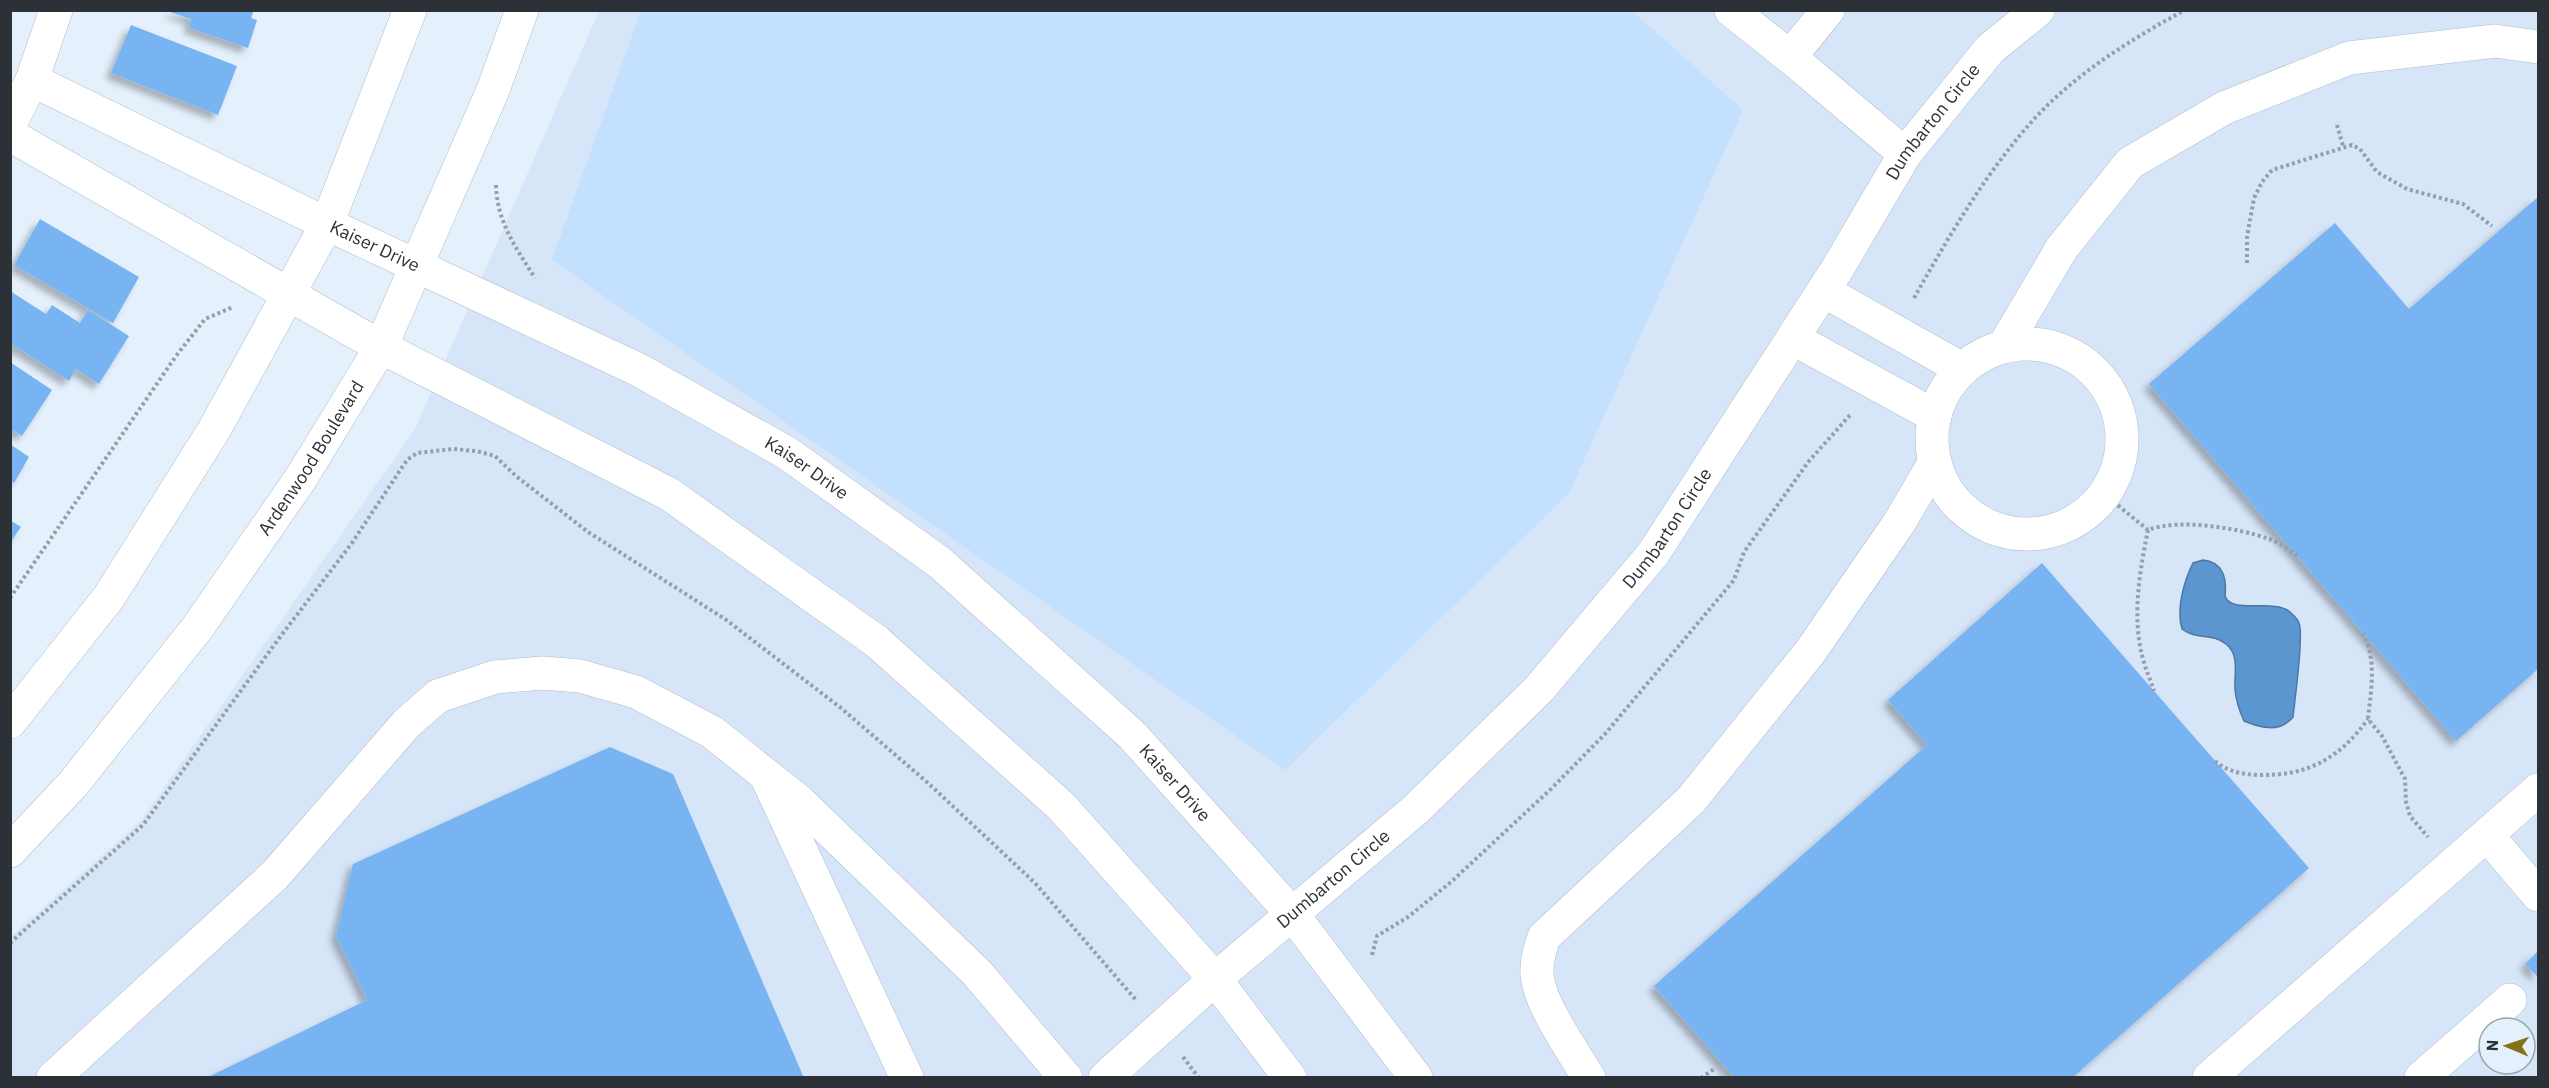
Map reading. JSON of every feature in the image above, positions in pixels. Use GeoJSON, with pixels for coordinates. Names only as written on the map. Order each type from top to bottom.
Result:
{"type":"FeatureCollection","features":[{"type":"Feature","properties":{"kind":"street"},"geometry":{"type":"LineString","coordinates":[[10,124],[32,80],[56,10]]}},
{"type":"Feature","properties":{"kind":"street"},"geometry":{"type":"LineString","coordinates":[[10,722],[109,597],[214,430],[327,224],[410,10]]}},
{"type":"Feature","properties":{"kind":"street","name":"Ardenwood Boulevard"},"geometry":{"type":"LineString","coordinates":[[10,851],[73,784],[198,627],[301,478],[381,347],[493,90],[522,10]]}},
{"type":"Feature","properties":{"kind":"street"},"geometry":{"type":"LineString","coordinates":[[1731,10],[1905,154]]}},
{"type":"Feature","properties":{"kind":"street"},"geometry":{"type":"LineString","coordinates":[[1790,57],[1828,10]]}},
{"type":"Feature","properties":{"kind":"street","name":"Dumbarton Circle"},"geometry":{"type":"LineString","coordinates":[[1105,1077],[1415,810],[1539,689],[1653,554],[1794,339],[1905,154],[1989,49],[2038,10]]}},
{"type":"Feature","properties":{"kind":"street"},"geometry":{"type":"LineString","coordinates":[[2004,346],[2062,248],[2130,164],[2224,108],[2349,58],[2495,41],[2538,47]]}},
{"type":"Feature","properties":{"kind":"street","name":"Kaiser Drive"},"geometry":{"type":"LineString","coordinates":[[32,80],[327,224],[639,370],[787,453],[929,555],[1132,735],[1293,915],[1416,1077]]}},
{"type":"Feature","properties":{"kind":"street"},"geometry":{"type":"LineString","coordinates":[[10,135],[381,347],[669,494],[876,642],[1061,806],[1215,980],[1290,1077]]}},
{"type":"Feature","properties":{"kind":"street"},"geometry":{"type":"LineString","coordinates":[[1824,291],[1962,369]]}},
{"type":"Feature","properties":{"kind":"street"},"geometry":{"type":"LineString","coordinates":[[1794,339],[1935,416]]}},
{"type":"Feature","properties":{"kind":"street"},"geometry":{"type":"LineString","coordinates":[[2028,343],[2052,347],[2075,356],[2094,371],[2109,391],[2119,414],[2122,439],[2119,464],[2109,487],[2094,506],[2074,522],[2051,531],[2026,534],[2002,531],[1979,521],[1960,506],[1944,486],[1935,462],[1932,439],[1935,416],[1945,391],[1962,369],[1980,356],[2004,346],[2028,343]]}},
{"type":"Feature","properties":{"kind":"street"},"geometry":{"type":"LineString","coordinates":[[1589,1077],[1543,999],[1537,976],[1538,957],[1544,938],[1691,800],[1810,652],[1899,523],[1935,462]]}},
{"type":"Feature","properties":{"kind":"street"},"geometry":{"type":"LineString","coordinates":[[53,1077],[275,875],[407,723],[438,696],[495,677],[543,673],[580,676],[636,692],[712,732],[800,802],[977,973],[1066,1077]]}},
{"type":"Feature","properties":{"kind":"street"},"geometry":{"type":"LineString","coordinates":[[766,775],[907,1077]]}},
{"type":"Feature","properties":{"kind":"street"},"geometry":{"type":"LineString","coordinates":[[2209,1077],[2538,790]]}},
{"type":"Feature","properties":{"kind":"street"},"geometry":{"type":"LineString","coordinates":[[2487,835],[2538,895]]}},
{"type":"Feature","properties":{"kind":"street"},"geometry":{"type":"LineString","coordinates":[[2421,1077],[2510,1000]]}},
{"type":"Feature","properties":{"kind":"path"},"geometry":{"type":"LineString","coordinates":[[1913,300],[1949,235],[1994,168],[2029,125],[2081,76],[2138,36],[2185,10]]}},
{"type":"Feature","properties":{"kind":"path"},"geometry":{"type":"LineString","coordinates":[[2337,125],[2343,146]]}},
{"type":"Feature","properties":{"kind":"path"},"geometry":{"type":"LineString","coordinates":[[2247,263],[2247,237],[2254,198],[2262,182],[2272,170],[2343,146],[2352,145],[2360,149],[2377,172],[2407,189],[2463,204],[2492,226]]}},
{"type":"Feature","properties":{"kind":"path"},"geometry":{"type":"LineString","coordinates":[[496,180],[496,202],[508,236],[536,279]]}},
{"type":"Feature","properties":{"kind":"path"},"geometry":{"type":"LineString","coordinates":[[10,598],[176,356],[205,319],[233,306]]}},
{"type":"Feature","properties":{"kind":"path"},"geometry":{"type":"LineString","coordinates":[[1372,963],[1377,936],[1408,916],[1451,882],[1605,734],[1734,580],[1737,566],[1744,552],[1809,461],[1843,426],[1854,410]]}},
{"type":"Feature","properties":{"kind":"path"},"geometry":{"type":"LineString","coordinates":[[2104,494],[2148,530]]}},
{"type":"Feature","properties":{"kind":"path"},"geometry":{"type":"LineString","coordinates":[[2148,530],[2170,525],[2209,526],[2271,539],[2297,556]]}},
{"type":"Feature","properties":{"kind":"path"},"geometry":{"type":"LineString","coordinates":[[2148,530],[2142,559],[2138,622],[2142,654],[2154,691]]}},
{"type":"Feature","properties":{"kind":"path"},"geometry":{"type":"LineString","coordinates":[[2215,761],[2240,774],[2281,775],[2309,769],[2334,755],[2354,738],[2368,719],[2373,674],[2369,644],[2363,633]]}},
{"type":"Feature","properties":{"kind":"path"},"geometry":{"type":"LineString","coordinates":[[2368,719],[2382,736],[2405,779],[2406,802],[2410,816],[2452,866]]}},
{"type":"Feature","properties":{"kind":"path"},"geometry":{"type":"LineString","coordinates":[[1701,1077],[1714,1069]]}},
{"type":"Feature","properties":{"kind":"shaded area"},"geometry":{"type":"Polygon","coordinates":[[[599,11],[2538,11],[2538,1077],[11,1077],[10,937],[140,822],[415,429],[599,11]]]}},
{"type":"Feature","properties":{"kind":"shaded area"},"geometry":{"type":"Polygon","coordinates":[[[641,11],[1632,11],[1743,110],[1569,493],[1285,770],[552,260],[641,11]]]}},
{"type":"Feature","properties":{"kind":"water"},"geometry":{"type":"Polygon","coordinates":[[[2203,560],[2215,564],[2222,572],[2225,596],[2229,602],[2244,606],[2283,608],[2290,612],[2298,622],[2300,653],[2293,717],[2288,722],[2270,728],[2244,721],[2236,698],[2235,659],[2230,648],[2221,641],[2182,629],[2180,604],[2184,587],[2193,563],[2203,560]]]}},
{"type":"Feature","properties":{"kind":"building"},"geometry":{"type":"Polygon","coordinates":[[[254,10],[251,18],[257,20],[248,48],[189,28],[191,19],[167,11],[254,10]]]}},
{"type":"Feature","properties":{"kind":"building"},"geometry":{"type":"Polygon","coordinates":[[[131,25],[237,66],[218,115],[111,73],[131,25]]]}},
{"type":"Feature","properties":{"kind":"building"},"geometry":{"type":"Polygon","coordinates":[[[2538,197],[2538,669],[2456,741],[2149,384],[2335,223],[2409,309],[2538,197]]]}},
{"type":"Feature","properties":{"kind":"building"},"geometry":{"type":"Polygon","coordinates":[[[40,219],[139,277],[113,323],[14,265],[40,219]]]}},
{"type":"Feature","properties":{"kind":"building"},"geometry":{"type":"Polygon","coordinates":[[[10,291],[46,314],[52,305],[80,323],[88,310],[129,336],[99,384],[76,369],[69,381],[10,343],[10,291]]]}},
{"type":"Feature","properties":{"kind":"building"},"geometry":{"type":"Polygon","coordinates":[[[10,362],[52,390],[22,436],[10,428],[10,362]]]}},
{"type":"Feature","properties":{"kind":"building"},"geometry":{"type":"Polygon","coordinates":[[[10,444],[29,457],[14,483],[10,480],[10,444]]]}},
{"type":"Feature","properties":{"kind":"building"},"geometry":{"type":"Polygon","coordinates":[[[10,520],[21,527],[10,543],[10,520]]]}},
{"type":"Feature","properties":{"kind":"building"},"geometry":{"type":"Polygon","coordinates":[[[2042,563],[2309,868],[2072,1078],[1735,1078],[1654,986],[1927,745],[1888,700],[2042,563]]]}},
{"type":"Feature","properties":{"kind":"building"},"geometry":{"type":"Polygon","coordinates":[[[610,747],[673,774],[804,1078],[206,1078],[367,1000],[336,936],[353,864],[610,747]]]}},
{"type":"Feature","properties":{"kind":"building"},"geometry":{"type":"Polygon","coordinates":[[[2538,951],[2538,977],[2525,964],[2538,951]]]}}]}
